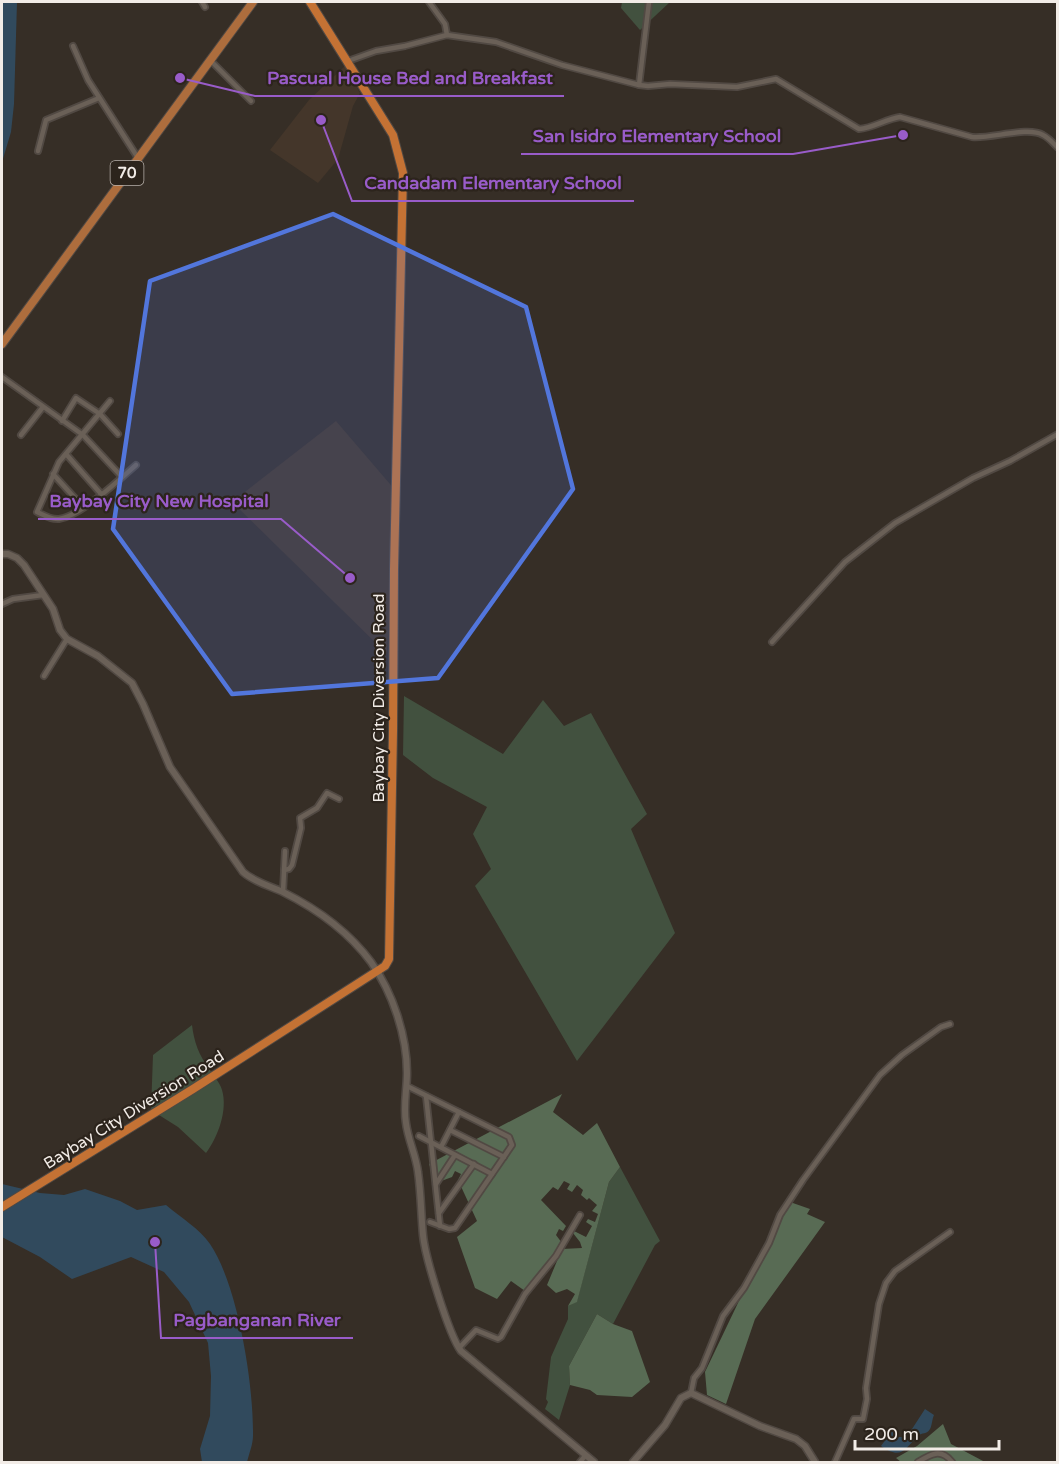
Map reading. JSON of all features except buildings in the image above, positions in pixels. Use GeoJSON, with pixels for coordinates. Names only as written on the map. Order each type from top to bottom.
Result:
{"type":"FeatureCollection","features":[{"type":"Feature","properties":{"kind":"highway","name":"Baybay City Diversion Road"},"geometry":{"type":"LineString","coordinates":[[2,1207],[202,1083],[377,970],[387,963],[389,956],[394,569],[403,173],[393,135],[310,2]]}},
{"type":"Feature","properties":{"kind":"main road","name":"70"},"geometry":{"type":"LineString","coordinates":[[2,344],[253,2]]}},
{"type":"Feature","properties":{"kind":"street"},"geometry":{"type":"LineString","coordinates":[[202,2],[205,7]]}},
{"type":"Feature","properties":{"kind":"street"},"geometry":{"type":"LineString","coordinates":[[429,2],[445,24],[447,35]]}},
{"type":"Feature","properties":{"kind":"street"},"geometry":{"type":"LineString","coordinates":[[639,85],[649,2]]}},
{"type":"Feature","properties":{"kind":"street"},"geometry":{"type":"LineString","coordinates":[[348,61],[376,51],[447,35],[496,42],[570,68],[639,85],[737,87],[776,79],[859,129],[900,117],[972,137],[1041,133],[1058,148]]}},
{"type":"Feature","properties":{"kind":"street"},"geometry":{"type":"LineString","coordinates":[[73,46],[87,78],[138,158]]}},
{"type":"Feature","properties":{"kind":"street"},"geometry":{"type":"LineString","coordinates":[[210,60],[251,101]]}},
{"type":"Feature","properties":{"kind":"street"},"geometry":{"type":"LineString","coordinates":[[38,151],[45,120],[99,98]]}},
{"type":"Feature","properties":{"kind":"street"},"geometry":{"type":"LineString","coordinates":[[2,377],[83,435],[122,477]]}},
{"type":"Feature","properties":{"kind":"street"},"geometry":{"type":"LineString","coordinates":[[62,421],[76,398],[100,414],[118,434]]}},
{"type":"Feature","properties":{"kind":"street"},"geometry":{"type":"LineString","coordinates":[[110,401],[66,454],[53,474],[36,512],[57,520],[102,495],[136,465]]}},
{"type":"Feature","properties":{"kind":"street"},"geometry":{"type":"LineString","coordinates":[[21,435],[43,407]]}},
{"type":"Feature","properties":{"kind":"street"},"geometry":{"type":"LineString","coordinates":[[772,642],[845,562],[895,523],[973,478],[1058,435]]}},
{"type":"Feature","properties":{"kind":"street"},"geometry":{"type":"LineString","coordinates":[[66,454],[102,495]]}},
{"type":"Feature","properties":{"kind":"street"},"geometry":{"type":"LineString","coordinates":[[53,474],[83,507]]}},
{"type":"Feature","properties":{"kind":"street"},"geometry":{"type":"LineString","coordinates":[[2,554],[17,558],[24,565],[52,609],[60,630],[67,639],[98,656],[132,683],[170,766],[241,870],[251,878],[283,892],[329,919],[377,970],[390,996],[405,1047],[405,1122],[418,1172],[424,1243],[444,1311],[459,1348],[594,1462]]}},
{"type":"Feature","properties":{"kind":"street"},"geometry":{"type":"LineString","coordinates":[[2,604],[13,599],[43,595]]}},
{"type":"Feature","properties":{"kind":"street"},"geometry":{"type":"LineString","coordinates":[[44,676],[67,639]]}},
{"type":"Feature","properties":{"kind":"street"},"geometry":{"type":"LineString","coordinates":[[284,870],[289,869],[292,865],[301,828],[300,818],[318,807],[327,794],[339,799]]}},
{"type":"Feature","properties":{"kind":"street"},"geometry":{"type":"LineString","coordinates":[[283,892],[285,851]]}},
{"type":"Feature","properties":{"kind":"street"},"geometry":{"type":"LineString","coordinates":[[691,1393],[694,1378],[702,1368],[723,1316],[744,1288],[769,1243],[780,1215],[803,1180],[880,1075],[902,1055],[941,1027],[950,1024]]}},
{"type":"Feature","properties":{"kind":"street"},"geometry":{"type":"LineString","coordinates":[[406,1086],[509,1137],[512,1145],[455,1228],[449,1230],[430,1222]]}},
{"type":"Feature","properties":{"kind":"street"},"geometry":{"type":"LineString","coordinates":[[426,1096],[440,1226]]}},
{"type":"Feature","properties":{"kind":"street"},"geometry":{"type":"LineString","coordinates":[[441,1147],[459,1112]]}},
{"type":"Feature","properties":{"kind":"street"},"geometry":{"type":"LineString","coordinates":[[450,1130],[504,1157]]}},
{"type":"Feature","properties":{"kind":"street"},"geometry":{"type":"LineString","coordinates":[[419,1136],[492,1174]]}},
{"type":"Feature","properties":{"kind":"street"},"geometry":{"type":"LineString","coordinates":[[436,1184],[455,1155]]}},
{"type":"Feature","properties":{"kind":"street"},"geometry":{"type":"LineString","coordinates":[[439,1213],[474,1164]]}},
{"type":"Feature","properties":{"kind":"street"},"geometry":{"type":"LineString","coordinates":[[459,1348],[476,1330],[498,1339],[501,1337],[528,1291],[556,1256],[580,1215]]}},
{"type":"Feature","properties":{"kind":"street"},"geometry":{"type":"LineString","coordinates":[[835,1462],[854,1419],[863,1419],[879,1304],[886,1283],[902,1265],[950,1232]]}},
{"type":"Feature","properties":{"kind":"street"},"geometry":{"type":"LineString","coordinates":[[633,1462],[665,1425],[681,1398],[691,1393]]}},
{"type":"Feature","properties":{"kind":"street"},"geometry":{"type":"LineString","coordinates":[[691,1393],[760,1426],[796,1439],[805,1446],[815,1462]]}},
{"type":"Feature","properties":{"kind":"street"},"geometry":{"type":"LineString","coordinates":[[918,1462],[934,1453],[942,1454],[951,1462]]}},
{"type":"Feature","properties":{"kind":"street"},"geometry":{"type":"LineString","coordinates":[[580,1462],[585,1456]]}},
{"type":"Feature","properties":{"kind":"highlighted area"},"geometry":{"type":"Polygon","coordinates":[[[333,214],[526,307],[573,489],[438,678],[232,694],[113,529],[150,281],[333,214]]]}},
{"type":"Feature","properties":{"kind":"shaded area"},"geometry":{"type":"Polygon","coordinates":[[[345,66],[360,93],[353,106],[338,159],[318,183],[270,150],[309,100],[345,66]]]}},
{"type":"Feature","properties":{"kind":"shaded area"},"geometry":{"type":"Polygon","coordinates":[[[336,421],[396,491],[387,654],[232,502],[336,421]]]}},
{"type":"Feature","properties":{"kind":"green space"},"geometry":{"type":"Polygon","coordinates":[[[622,2],[670,2],[640,30],[621,8],[622,2]]]}},
{"type":"Feature","properties":{"kind":"green space"},"geometry":{"type":"Polygon","coordinates":[[[404,696],[503,754],[543,700],[564,726],[591,713],[647,814],[631,829],[675,933],[577,1061],[475,886],[491,869],[473,834],[487,807],[433,778],[403,755],[404,696]]]}},
{"type":"Feature","properties":{"kind":"green space"},"geometry":{"type":"Polygon","coordinates":[[[192,1025],[200,1053],[220,1085],[224,1098],[221,1123],[206,1153],[178,1127],[151,1110],[153,1055],[192,1025]]]}},
{"type":"Feature","properties":{"kind":"green space"},"geometry":{"type":"Polygon","coordinates":[[[562,1094],[553,1112],[583,1135],[597,1123],[620,1167],[609,1182],[577,1302],[568,1306],[575,1294],[567,1289],[556,1293],[547,1285],[562,1249],[582,1248],[574,1231],[586,1237],[592,1226],[586,1222],[588,1219],[595,1222],[598,1214],[592,1211],[597,1205],[581,1195],[583,1190],[577,1185],[572,1192],[567,1189],[570,1184],[564,1181],[558,1190],[553,1187],[541,1200],[566,1226],[563,1231],[559,1229],[556,1235],[562,1243],[525,1291],[511,1281],[497,1299],[475,1288],[457,1237],[477,1221],[458,1180],[461,1174],[455,1171],[452,1177],[436,1183],[429,1164],[562,1094]]]}},
{"type":"Feature","properties":{"kind":"green space"},"geometry":{"type":"Polygon","coordinates":[[[620,1167],[660,1241],[655,1245],[613,1324],[597,1314],[569,1366],[570,1385],[559,1420],[545,1409],[548,1402],[546,1399],[551,1357],[568,1319],[568,1306],[577,1301],[609,1182],[620,1167]]]}},
{"type":"Feature","properties":{"kind":"green space"},"geometry":{"type":"Polygon","coordinates":[[[790,1202],[810,1209],[807,1214],[825,1222],[755,1319],[726,1404],[707,1395],[705,1372],[780,1215],[790,1202]]]}},
{"type":"Feature","properties":{"kind":"green space"},"geometry":{"type":"Polygon","coordinates":[[[597,1314],[613,1324],[632,1331],[650,1382],[632,1397],[597,1395],[590,1390],[570,1385],[569,1366],[597,1314]]]}},
{"type":"Feature","properties":{"kind":"green space"},"geometry":{"type":"Polygon","coordinates":[[[943,1424],[951,1444],[985,1462],[901,1462],[896,1458],[917,1446],[943,1424]]]}},
{"type":"Feature","properties":{"kind":"water"},"geometry":{"type":"Polygon","coordinates":[[[2,2],[17,2],[14,104],[11,132],[2,162],[2,2]]]}},
{"type":"Feature","properties":{"kind":"water"},"geometry":{"type":"Polygon","coordinates":[[[2,1184],[40,1193],[64,1195],[85,1189],[120,1201],[137,1210],[166,1205],[206,1238],[229,1284],[247,1364],[253,1415],[253,1439],[247,1462],[202,1462],[200,1449],[210,1416],[211,1376],[208,1343],[189,1302],[164,1272],[131,1257],[72,1279],[40,1257],[2,1237],[2,1184]]]}},
{"type":"Feature","properties":{"kind":"water"},"geometry":{"type":"Polygon","coordinates":[[[925,1409],[934,1415],[931,1428],[927,1432],[920,1435],[902,1452],[893,1452],[881,1446],[892,1431],[899,1437],[904,1437],[925,1409]]]}},
{"type":"Feature","properties":{"kind":"place","name":"Pascual House Bed and Breakfast"},"geometry":{"type":"Point","coordinates":[180,78]}},
{"type":"Feature","properties":{"kind":"place","name":"Candadam Elementary School"},"geometry":{"type":"Point","coordinates":[321,120]}},
{"type":"Feature","properties":{"kind":"place","name":"San Isidro Elementary School"},"geometry":{"type":"Point","coordinates":[903,135]}},
{"type":"Feature","properties":{"kind":"place","name":"Baybay City New Hospital"},"geometry":{"type":"Point","coordinates":[350,578]}},
{"type":"Feature","properties":{"kind":"place","name":"Pagbanganan River"},"geometry":{"type":"Point","coordinates":[155,1242]}}]}
